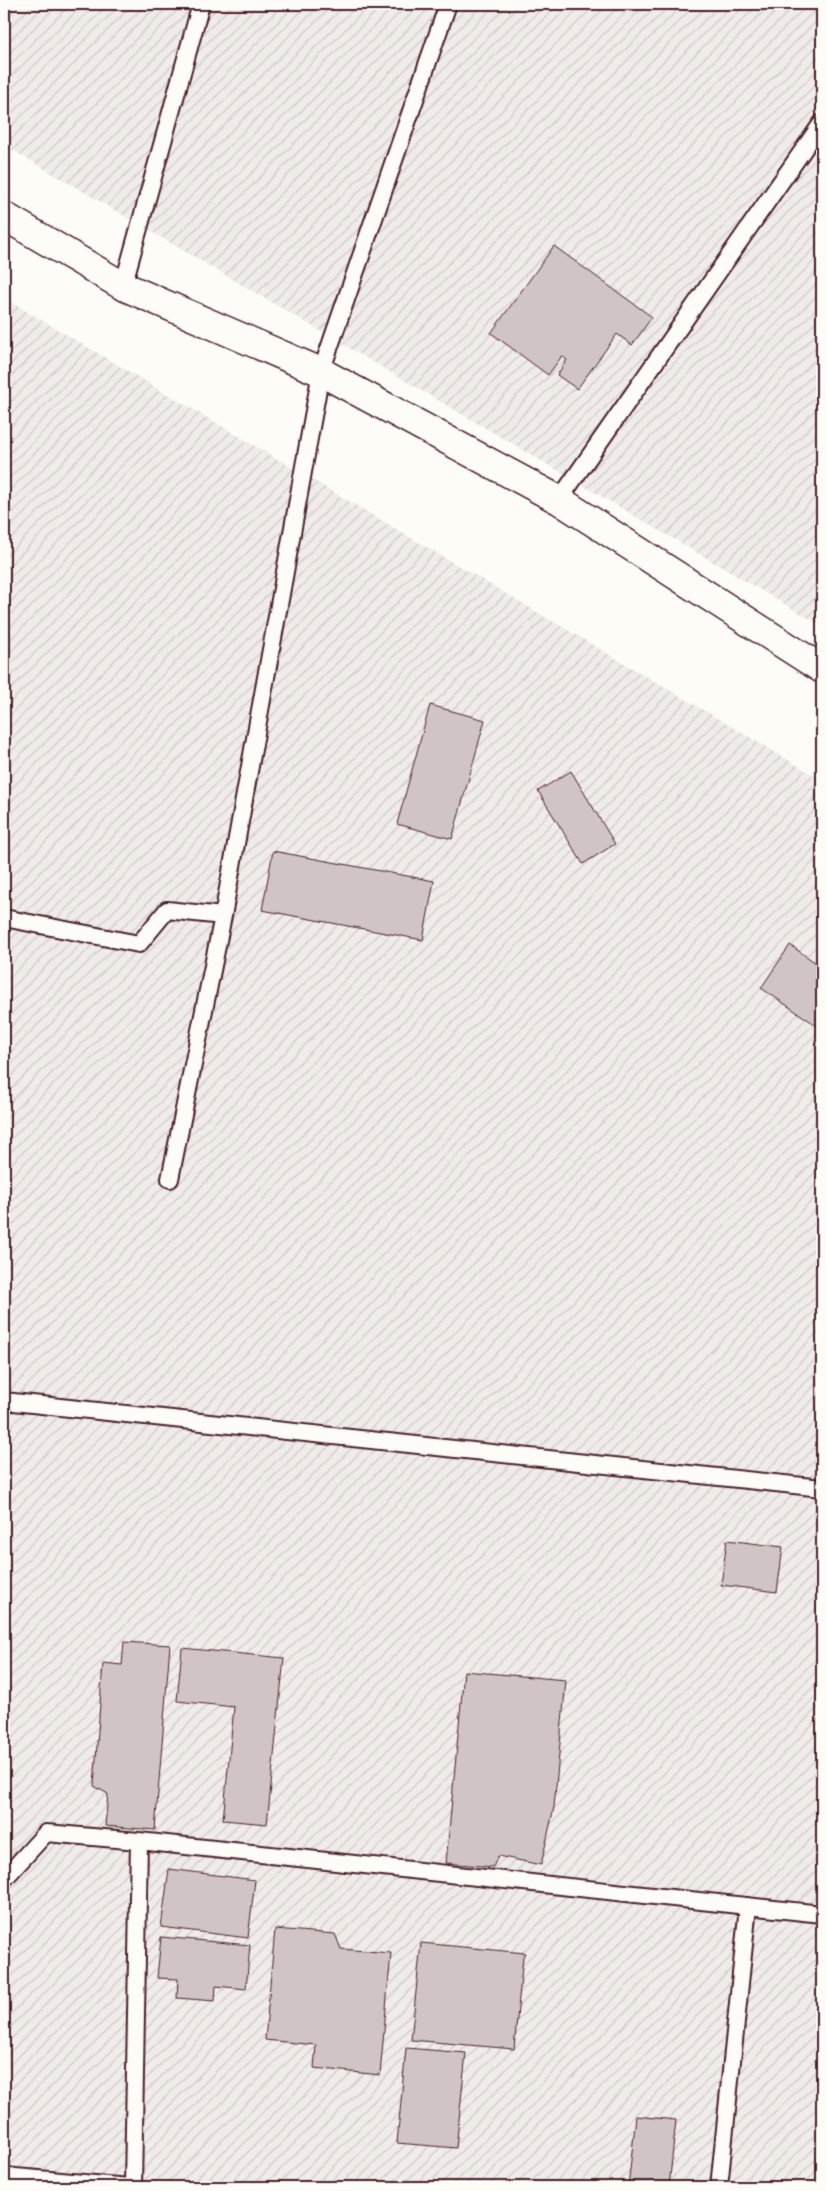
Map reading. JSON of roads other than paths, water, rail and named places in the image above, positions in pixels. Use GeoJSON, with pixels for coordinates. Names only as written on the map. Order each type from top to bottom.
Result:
{"type":"FeatureCollection","features":[{"type":"Feature","properties":{"kind":"street"},"geometry":{"type":"LineString","coordinates":[[4,216],[123,286],[321,372],[560,500],[822,669]]}},
{"type":"Feature","properties":{"kind":"lane"},"geometry":{"type":"LineString","coordinates":[[123,286],[201,4]]}},
{"type":"Feature","properties":{"kind":"lane"},"geometry":{"type":"LineString","coordinates":[[170,1179],[223,916],[321,372],[448,4]]}},
{"type":"Feature","properties":{"kind":"lane"},"geometry":{"type":"LineString","coordinates":[[560,500],[822,124]]}},
{"type":"Feature","properties":{"kind":"lane"},"geometry":{"type":"LineString","coordinates":[[4,918],[139,944],[167,910],[223,916]]}},
{"type":"Feature","properties":{"kind":"lane"},"geometry":{"type":"LineString","coordinates":[[4,1401],[822,1488]]}},
{"type":"Feature","properties":{"kind":"lane"},"geometry":{"type":"LineString","coordinates":[[4,1878],[46,1833],[139,1841],[822,1914]]}},
{"type":"Feature","properties":{"kind":"lane"},"geometry":{"type":"LineString","coordinates":[[4,2176],[131,2187],[139,1841]]}},
{"type":"Feature","properties":{"kind":"lane"},"geometry":{"type":"LineString","coordinates":[[719,2187],[748,1906]]}}]}
